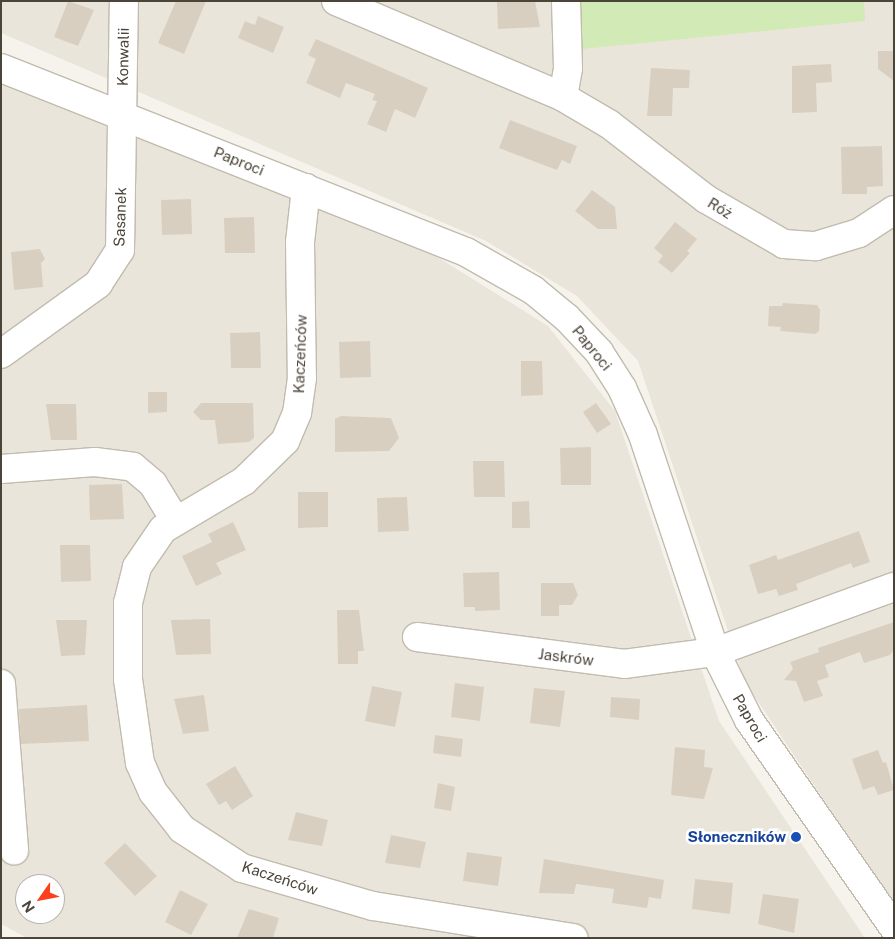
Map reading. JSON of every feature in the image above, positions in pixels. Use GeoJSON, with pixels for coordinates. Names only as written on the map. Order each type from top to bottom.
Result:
{"type":"FeatureCollection","features":[{"type":"Feature","properties":{"kind":"street","name":"Konwalii"},"geometry":{"type":"LineString","coordinates":[[122,114],[124,1]]}},
{"type":"Feature","properties":{"kind":"street","name":"Róż"},"geometry":{"type":"LineString","coordinates":[[336,1],[563,97],[609,124],[706,200],[784,244],[816,246],[859,233],[894,210]]}},
{"type":"Feature","properties":{"kind":"street"},"geometry":{"type":"LineString","coordinates":[[563,97],[568,68],[566,1]]}},
{"type":"Feature","properties":{"kind":"street","name":"Paproci"},"geometry":{"type":"LineString","coordinates":[[1,68],[122,114],[466,252],[533,290],[567,318],[599,352],[622,388],[643,435],[715,652],[749,720],[894,928]]}},
{"type":"Feature","properties":{"kind":"street","name":"Sasanek"},"geometry":{"type":"LineString","coordinates":[[1,354],[98,284],[111,269],[120,250],[122,114]]}},
{"type":"Feature","properties":{"kind":"street","name":"Kaczeńców"},"geometry":{"type":"LineString","coordinates":[[306,188],[300,242],[302,378],[294,420],[285,441],[267,462],[244,481],[175,520],[163,529],[137,567],[128,603],[128,679],[140,763],[153,792],[182,829],[242,868],[373,906],[573,938]]}},
{"type":"Feature","properties":{"kind":"street"},"geometry":{"type":"LineString","coordinates":[[1,469],[95,462],[133,467],[153,484],[175,520]]}},
{"type":"Feature","properties":{"kind":"street"},"geometry":{"type":"LineString","coordinates":[[715,652],[894,587]]}},
{"type":"Feature","properties":{"kind":"street","name":"Jaskrów"},"geometry":{"type":"LineString","coordinates":[[417,637],[624,664],[715,652]]}},
{"type":"Feature","properties":{"kind":"street"},"geometry":{"type":"LineString","coordinates":[[1,684],[14,850]]}},
{"type":"Feature","properties":{"kind":"shaded area"},"geometry":{"type":"Polygon","coordinates":[[[1,1],[894,1],[894,905],[745,682],[638,361],[577,296],[486,241],[1,33],[1,1]]]}},
{"type":"Feature","properties":{"kind":"shaded area"},"geometry":{"type":"Polygon","coordinates":[[[1,79],[426,250],[548,326],[615,411],[719,721],[865,938],[27,938],[1,924],[1,79]]]}},
{"type":"Feature","properties":{"kind":"green space"},"geometry":{"type":"Polygon","coordinates":[[[580,1],[864,1],[865,21],[582,49],[580,1]]]}},
{"type":"Feature","properties":{"kind":"building"},"geometry":{"type":"Polygon","coordinates":[[[68,1],[94,10],[78,46],[54,37],[68,1]]]}},
{"type":"Feature","properties":{"kind":"building"},"geometry":{"type":"Polygon","coordinates":[[[176,1],[206,1],[184,54],[158,43],[176,1]]]}},
{"type":"Feature","properties":{"kind":"building"},"geometry":{"type":"Polygon","coordinates":[[[497,1],[535,1],[540,27],[498,29],[497,1]]]}},
{"type":"Feature","properties":{"kind":"building"},"geometry":{"type":"Polygon","coordinates":[[[258,16],[284,27],[273,53],[238,38],[245,21],[255,25],[258,16]]]}},
{"type":"Feature","properties":{"kind":"building"},"geometry":{"type":"Polygon","coordinates":[[[316,39],[428,88],[415,118],[395,109],[386,132],[367,124],[377,101],[372,100],[375,94],[346,83],[340,98],[306,83],[316,59],[308,55],[316,39]]]}},
{"type":"Feature","properties":{"kind":"building"},"geometry":{"type":"Polygon","coordinates":[[[878,51],[894,51],[894,81],[878,69],[878,51]]]}},
{"type":"Feature","properties":{"kind":"building"},"geometry":{"type":"Polygon","coordinates":[[[831,64],[832,82],[816,83],[817,112],[792,113],[792,66],[831,64]]]}},
{"type":"Feature","properties":{"kind":"building"},"geometry":{"type":"Polygon","coordinates":[[[651,68],[690,70],[689,88],[673,88],[672,116],[647,116],[651,68]]]}},
{"type":"Feature","properties":{"kind":"building"},"geometry":{"type":"Polygon","coordinates":[[[510,120],[577,146],[570,164],[562,160],[557,170],[499,148],[510,120]]]}},
{"type":"Feature","properties":{"kind":"building"},"geometry":{"type":"Polygon","coordinates":[[[882,146],[883,186],[867,187],[867,194],[842,194],[841,147],[882,146]]]}},
{"type":"Feature","properties":{"kind":"building"},"geometry":{"type":"Polygon","coordinates":[[[592,190],[615,207],[617,229],[598,229],[575,211],[592,190]]]}},
{"type":"Feature","properties":{"kind":"building"},"geometry":{"type":"Polygon","coordinates":[[[191,199],[192,234],[162,235],[161,200],[191,199]]]}},
{"type":"Feature","properties":{"kind":"building"},"geometry":{"type":"Polygon","coordinates":[[[254,217],[255,253],[225,253],[224,218],[254,217]]]}},
{"type":"Feature","properties":{"kind":"building"},"geometry":{"type":"Polygon","coordinates":[[[675,222],[697,239],[687,251],[690,253],[672,273],[658,262],[663,256],[654,248],[675,222]]]}},
{"type":"Feature","properties":{"kind":"building"},"geometry":{"type":"Polygon","coordinates":[[[40,249],[45,259],[41,263],[43,287],[14,290],[11,252],[40,249]]]}},
{"type":"Feature","properties":{"kind":"building"},"geometry":{"type":"Polygon","coordinates":[[[783,303],[817,305],[820,310],[819,331],[815,334],[780,331],[781,327],[768,326],[769,306],[782,306],[783,303]]]}},
{"type":"Feature","properties":{"kind":"building"},"geometry":{"type":"Polygon","coordinates":[[[260,332],[261,368],[231,368],[230,333],[260,332]]]}},
{"type":"Feature","properties":{"kind":"building"},"geometry":{"type":"Polygon","coordinates":[[[370,341],[371,377],[340,378],[339,342],[370,341]]]}},
{"type":"Feature","properties":{"kind":"building"},"geometry":{"type":"Polygon","coordinates":[[[521,361],[542,361],[543,395],[521,396],[521,361]]]}},
{"type":"Feature","properties":{"kind":"building"},"geometry":{"type":"Polygon","coordinates":[[[148,392],[167,392],[167,412],[148,413],[148,392]]]}},
{"type":"Feature","properties":{"kind":"building"},"geometry":{"type":"Polygon","coordinates":[[[201,403],[253,403],[254,438],[249,442],[218,444],[215,420],[201,420],[193,412],[201,403]]]}},
{"type":"Feature","properties":{"kind":"building"},"geometry":{"type":"Polygon","coordinates":[[[596,403],[611,424],[597,433],[583,412],[596,403]]]}},
{"type":"Feature","properties":{"kind":"building"},"geometry":{"type":"Polygon","coordinates":[[[46,404],[76,404],[77,440],[51,440],[46,404]]]}},
{"type":"Feature","properties":{"kind":"building"},"geometry":{"type":"Polygon","coordinates":[[[341,416],[391,418],[399,438],[389,451],[335,452],[335,419],[341,416]]]}},
{"type":"Feature","properties":{"kind":"building"},"geometry":{"type":"Polygon","coordinates":[[[591,447],[591,485],[561,485],[560,448],[591,447]]]}},
{"type":"Feature","properties":{"kind":"building"},"geometry":{"type":"Polygon","coordinates":[[[473,461],[504,461],[505,497],[474,497],[473,461]]]}},
{"type":"Feature","properties":{"kind":"building"},"geometry":{"type":"Polygon","coordinates":[[[122,484],[124,519],[90,520],[89,485],[122,484]]]}},
{"type":"Feature","properties":{"kind":"building"},"geometry":{"type":"Polygon","coordinates":[[[298,492],[328,492],[328,527],[298,528],[298,492]]]}},
{"type":"Feature","properties":{"kind":"building"},"geometry":{"type":"Polygon","coordinates":[[[407,497],[409,531],[378,532],[377,498],[407,497]]]}},
{"type":"Feature","properties":{"kind":"building"},"geometry":{"type":"Polygon","coordinates":[[[529,501],[530,528],[512,528],[512,502],[529,501]]]}},
{"type":"Feature","properties":{"kind":"building"},"geometry":{"type":"Polygon","coordinates":[[[233,522],[246,550],[216,563],[222,574],[196,586],[182,556],[212,542],[208,534],[233,522]]]}},
{"type":"Feature","properties":{"kind":"building"},"geometry":{"type":"Polygon","coordinates":[[[859,531],[870,562],[853,568],[851,563],[796,584],[798,590],[779,596],[776,589],[758,594],[749,565],[776,555],[778,560],[859,531]]]}},
{"type":"Feature","properties":{"kind":"building"},"geometry":{"type":"Polygon","coordinates":[[[60,545],[90,545],[91,581],[61,582],[60,545]]]}},
{"type":"Feature","properties":{"kind":"building"},"geometry":{"type":"Polygon","coordinates":[[[499,572],[500,610],[475,611],[475,607],[464,607],[463,573],[499,572]]]}},
{"type":"Feature","properties":{"kind":"building"},"geometry":{"type":"Polygon","coordinates":[[[541,583],[573,583],[578,595],[572,605],[559,605],[559,616],[541,616],[541,583]]]}},
{"type":"Feature","properties":{"kind":"building"},"geometry":{"type":"Polygon","coordinates":[[[337,610],[359,610],[364,651],[358,651],[358,664],[338,664],[337,610]]]}},
{"type":"Feature","properties":{"kind":"building"},"geometry":{"type":"Polygon","coordinates":[[[210,619],[211,654],[176,655],[171,620],[210,619]]]}},
{"type":"Feature","properties":{"kind":"building"},"geometry":{"type":"Polygon","coordinates":[[[56,620],[87,620],[85,655],[61,656],[56,620]]]}},
{"type":"Feature","properties":{"kind":"building"},"geometry":{"type":"Polygon","coordinates":[[[894,622],[894,650],[890,655],[864,663],[860,652],[825,665],[829,677],[817,681],[823,696],[804,702],[796,681],[784,680],[793,669],[790,662],[819,652],[818,648],[894,622]]]}},
{"type":"Feature","properties":{"kind":"building"},"geometry":{"type":"Polygon","coordinates":[[[455,683],[484,687],[480,721],[451,717],[455,683]]]}},
{"type":"Feature","properties":{"kind":"building"},"geometry":{"type":"Polygon","coordinates":[[[372,686],[402,692],[395,727],[365,721],[372,686]]]}},
{"type":"Feature","properties":{"kind":"building"},"geometry":{"type":"Polygon","coordinates":[[[534,688],[565,691],[560,727],[530,723],[534,688]]]}},
{"type":"Feature","properties":{"kind":"building"},"geometry":{"type":"Polygon","coordinates":[[[204,695],[209,731],[183,734],[174,699],[204,695]]]}},
{"type":"Feature","properties":{"kind":"building"},"geometry":{"type":"Polygon","coordinates":[[[611,697],[640,699],[639,720],[610,717],[611,697]]]}},
{"type":"Feature","properties":{"kind":"building"},"geometry":{"type":"Polygon","coordinates":[[[87,705],[89,741],[21,744],[19,709],[87,705]]]}},
{"type":"Feature","properties":{"kind":"building"},"geometry":{"type":"Polygon","coordinates":[[[435,735],[463,739],[461,757],[433,753],[435,735]]]}},
{"type":"Feature","properties":{"kind":"building"},"geometry":{"type":"Polygon","coordinates":[[[675,747],[705,750],[704,767],[713,768],[704,799],[671,795],[675,747]]]}},
{"type":"Feature","properties":{"kind":"building"},"geometry":{"type":"Polygon","coordinates":[[[878,750],[883,763],[886,762],[894,790],[878,795],[874,786],[863,790],[852,759],[878,750]]]}},
{"type":"Feature","properties":{"kind":"building"},"geometry":{"type":"Polygon","coordinates":[[[235,766],[253,796],[232,810],[226,801],[219,805],[206,784],[235,766]]]}},
{"type":"Feature","properties":{"kind":"building"},"geometry":{"type":"Polygon","coordinates":[[[438,783],[455,787],[451,811],[434,808],[438,783]]]}},
{"type":"Feature","properties":{"kind":"building"},"geometry":{"type":"Polygon","coordinates":[[[296,812],[328,820],[322,846],[288,840],[296,812]]]}},
{"type":"Feature","properties":{"kind":"building"},"geometry":{"type":"Polygon","coordinates":[[[391,835],[426,842],[420,868],[385,863],[391,835]]]}},
{"type":"Feature","properties":{"kind":"building"},"geometry":{"type":"Polygon","coordinates":[[[125,843],[157,876],[135,896],[104,863],[125,843]]]}},
{"type":"Feature","properties":{"kind":"building"},"geometry":{"type":"Polygon","coordinates":[[[467,852],[502,857],[498,886],[463,881],[467,852]]]}},
{"type":"Feature","properties":{"kind":"building"},"geometry":{"type":"Polygon","coordinates":[[[544,859],[664,880],[661,899],[649,897],[647,908],[612,903],[614,889],[576,884],[574,894],[539,893],[544,859]]]}},
{"type":"Feature","properties":{"kind":"building"},"geometry":{"type":"Polygon","coordinates":[[[695,879],[733,883],[730,914],[692,909],[695,879]]]}},
{"type":"Feature","properties":{"kind":"building"},"geometry":{"type":"Polygon","coordinates":[[[180,890],[208,904],[191,935],[165,922],[180,890]]]}},
{"type":"Feature","properties":{"kind":"building"},"geometry":{"type":"Polygon","coordinates":[[[763,894],[799,899],[794,933],[758,924],[763,894]]]}},
{"type":"Feature","properties":{"kind":"building"},"geometry":{"type":"Polygon","coordinates":[[[249,909],[279,918],[273,938],[237,938],[249,909]]]}},
{"type":"Feature","properties":{"kind":"place","name":"Słoneczników"},"geometry":{"type":"Point","coordinates":[796,837]}}]}
